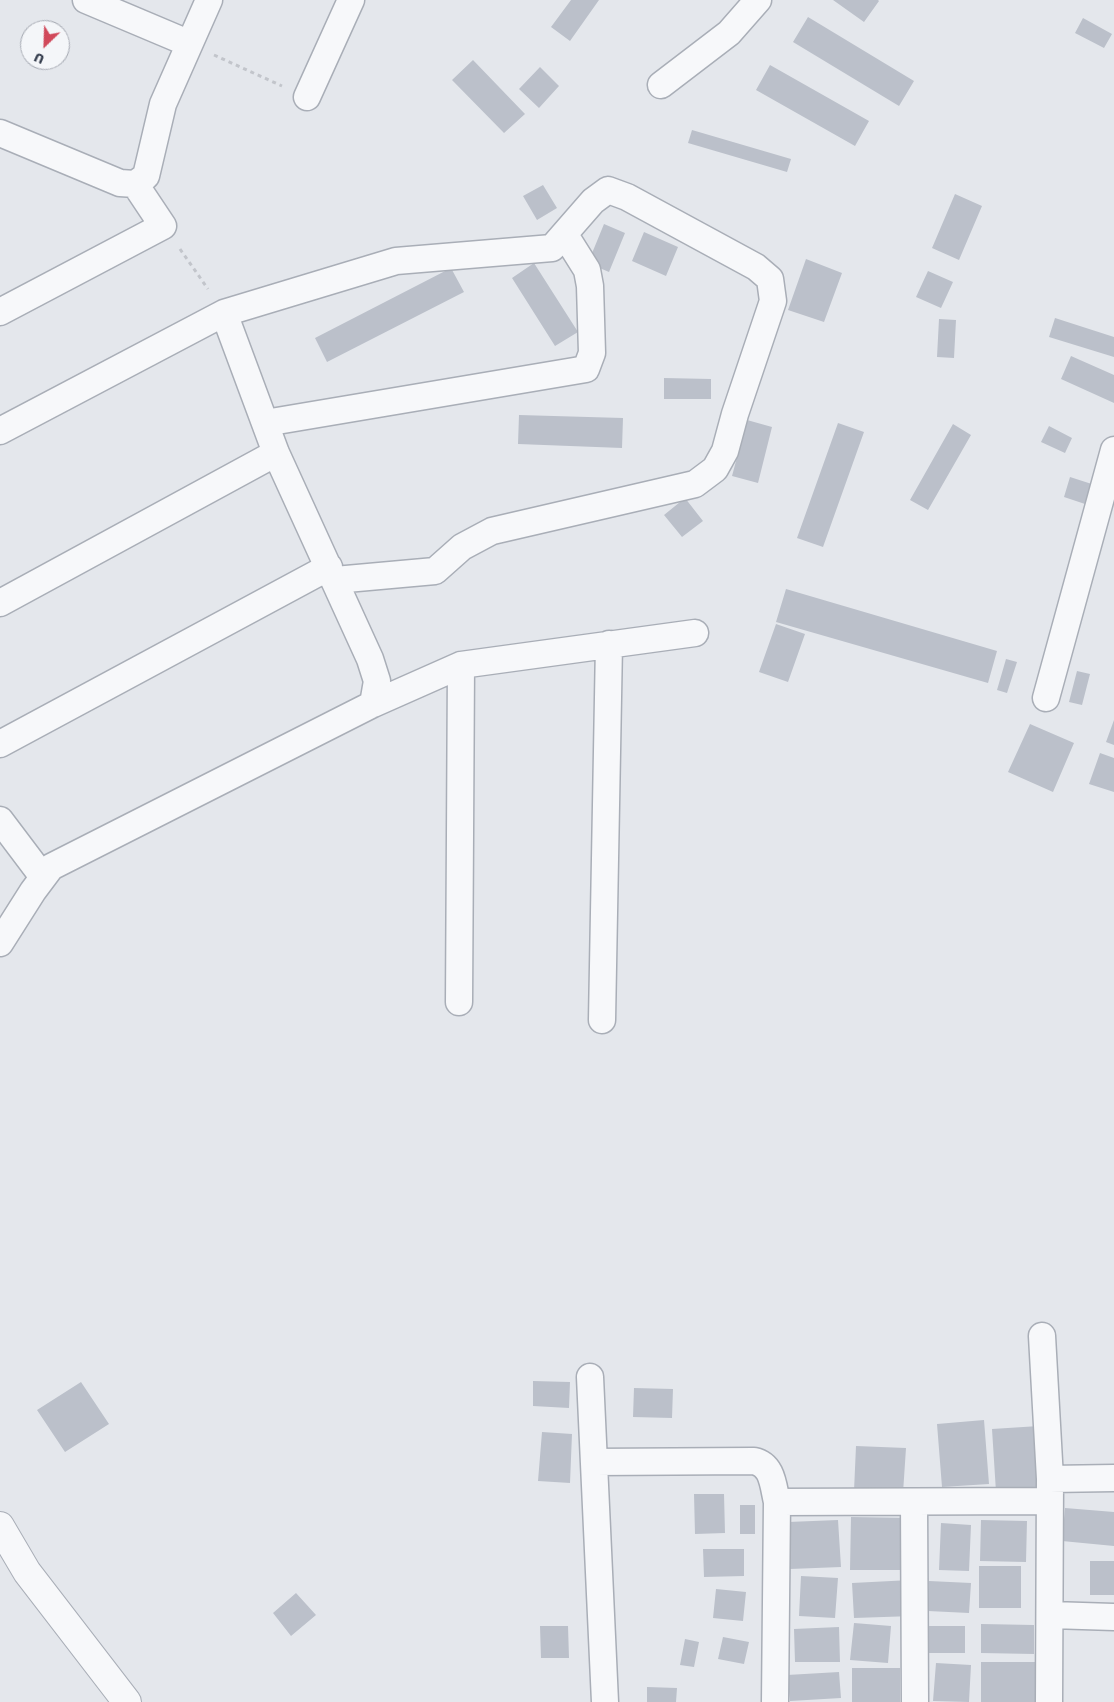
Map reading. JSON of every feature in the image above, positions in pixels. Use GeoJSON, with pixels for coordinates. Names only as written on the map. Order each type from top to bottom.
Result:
{"type":"FeatureCollection","features":[{"type":"Feature","properties":{"kind":"street"},"geometry":{"type":"LineString","coordinates":[[86,0],[188,43]]}},
{"type":"Feature","properties":{"kind":"street"},"geometry":{"type":"LineString","coordinates":[[0,133],[120,183],[136,184],[146,176],[163,104],[188,43],[209,0]]}},
{"type":"Feature","properties":{"kind":"street"},"geometry":{"type":"LineString","coordinates":[[307,97],[351,0]]}},
{"type":"Feature","properties":{"kind":"street"},"geometry":{"type":"LineString","coordinates":[[661,85],[729,33],[758,0]]}},
{"type":"Feature","properties":{"kind":"street"},"geometry":{"type":"LineString","coordinates":[[0,312],[164,226],[136,184]]}},
{"type":"Feature","properties":{"kind":"street"},"geometry":{"type":"LineString","coordinates":[[0,430],[224,313],[396,261],[552,248],[593,201],[608,190],[627,197],[748,262],[770,279],[773,301],[735,414],[725,451],[715,469],[695,484],[492,532],[462,547],[435,572],[332,574],[0,744]]}},
{"type":"Feature","properties":{"kind":"street"},"geometry":{"type":"LineString","coordinates":[[266,422],[586,369],[592,354],[590,286],[587,270],[565,235]]}},
{"type":"Feature","properties":{"kind":"street"},"geometry":{"type":"LineString","coordinates":[[224,313],[276,453],[332,574],[378,681],[373,704]]}},
{"type":"Feature","properties":{"kind":"street"},"geometry":{"type":"LineString","coordinates":[[1046,698],[1114,450]]}},
{"type":"Feature","properties":{"kind":"street"},"geometry":{"type":"LineString","coordinates":[[0,603],[276,453]]}},
{"type":"Feature","properties":{"kind":"street"},"geometry":{"type":"LineString","coordinates":[[0,943],[51,867],[373,704],[461,665],[695,633]]}},
{"type":"Feature","properties":{"kind":"street"},"geometry":{"type":"LineString","coordinates":[[602,1020],[608,644]]}},
{"type":"Feature","properties":{"kind":"street"},"geometry":{"type":"LineString","coordinates":[[459,1002],[461,665]]}},
{"type":"Feature","properties":{"kind":"street"},"geometry":{"type":"LineString","coordinates":[[0,820],[43,877]]}},
{"type":"Feature","properties":{"kind":"street"},"geometry":{"type":"LineString","coordinates":[[1042,1336],[1049,1490],[1051,1615],[1049,1702]]}},
{"type":"Feature","properties":{"kind":"street"},"geometry":{"type":"LineString","coordinates":[[590,1377],[605,1702]]}},
{"type":"Feature","properties":{"kind":"street"},"geometry":{"type":"LineString","coordinates":[[594,1462],[754,1461],[762,1463],[769,1470],[777,1502],[775,1702]]}},
{"type":"Feature","properties":{"kind":"street"},"geometry":{"type":"LineString","coordinates":[[777,1502],[914,1502],[1049,1490],[1114,1478]]}},
{"type":"Feature","properties":{"kind":"street"},"geometry":{"type":"LineString","coordinates":[[914,1502],[915,1702]]}},
{"type":"Feature","properties":{"kind":"street"},"geometry":{"type":"LineString","coordinates":[[3,1539],[127,1702]]}},
{"type":"Feature","properties":{"kind":"street"},"geometry":{"type":"LineString","coordinates":[[1051,1615],[1114,1617]]}},
{"type":"Feature","properties":{"kind":"path"},"geometry":{"type":"LineString","coordinates":[[188,43],[307,97]]}},
{"type":"Feature","properties":{"kind":"path"},"geometry":{"type":"LineString","coordinates":[[164,226],[224,313]]}},
{"type":"Feature","properties":{"kind":"building"},"geometry":{"type":"Polygon","coordinates":[[[571,0],[599,0],[570,41],[551,27],[571,0]]]}},
{"type":"Feature","properties":{"kind":"building"},"geometry":{"type":"Polygon","coordinates":[[[833,0],[878,0],[879,1],[864,22],[833,0]]]}},
{"type":"Feature","properties":{"kind":"building"},"geometry":{"type":"Polygon","coordinates":[[[808,17],[914,81],[899,106],[793,42],[808,17]]]}},
{"type":"Feature","properties":{"kind":"building"},"geometry":{"type":"Polygon","coordinates":[[[1083,18],[1112,34],[1104,48],[1075,33],[1083,18]]]}},
{"type":"Feature","properties":{"kind":"building"},"geometry":{"type":"Polygon","coordinates":[[[473,60],[525,114],[504,133],[452,80],[473,60]]]}},
{"type":"Feature","properties":{"kind":"building"},"geometry":{"type":"Polygon","coordinates":[[[770,65],[869,121],[855,146],[756,90],[770,65]]]}},
{"type":"Feature","properties":{"kind":"building"},"geometry":{"type":"Polygon","coordinates":[[[540,67],[559,86],[539,108],[519,89],[540,67]]]}},
{"type":"Feature","properties":{"kind":"building"},"geometry":{"type":"Polygon","coordinates":[[[692,130],[791,159],[787,172],[688,143],[692,130]]]}},
{"type":"Feature","properties":{"kind":"building"},"geometry":{"type":"Polygon","coordinates":[[[543,185],[557,208],[537,220],[523,196],[543,185]]]}},
{"type":"Feature","properties":{"kind":"building"},"geometry":{"type":"Polygon","coordinates":[[[955,194],[982,206],[959,260],[932,248],[955,194]]]}},
{"type":"Feature","properties":{"kind":"building"},"geometry":{"type":"Polygon","coordinates":[[[604,224],[625,233],[609,272],[588,263],[604,224]]]}},
{"type":"Feature","properties":{"kind":"building"},"geometry":{"type":"Polygon","coordinates":[[[644,232],[678,247],[666,276],[632,261],[644,232]]]}},
{"type":"Feature","properties":{"kind":"building"},"geometry":{"type":"Polygon","coordinates":[[[806,259],[842,273],[824,322],[788,310],[806,259]]]}},
{"type":"Feature","properties":{"kind":"building"},"geometry":{"type":"Polygon","coordinates":[[[534,263],[578,332],[555,346],[512,278],[534,263]]]}},
{"type":"Feature","properties":{"kind":"building"},"geometry":{"type":"Polygon","coordinates":[[[451,268],[464,292],[327,362],[315,338],[451,268]]]}},
{"type":"Feature","properties":{"kind":"building"},"geometry":{"type":"Polygon","coordinates":[[[928,271],[953,282],[941,308],[916,297],[928,271]]]}},
{"type":"Feature","properties":{"kind":"building"},"geometry":{"type":"Polygon","coordinates":[[[1055,318],[1114,337],[1114,357],[1049,337],[1055,318]]]}},
{"type":"Feature","properties":{"kind":"building"},"geometry":{"type":"Polygon","coordinates":[[[939,319],[956,320],[954,358],[937,357],[939,319]]]}},
{"type":"Feature","properties":{"kind":"building"},"geometry":{"type":"Polygon","coordinates":[[[1071,356],[1114,375],[1114,403],[1061,379],[1071,356]]]}},
{"type":"Feature","properties":{"kind":"building"},"geometry":{"type":"Polygon","coordinates":[[[664,378],[711,379],[711,399],[664,399],[664,378]]]}},
{"type":"Feature","properties":{"kind":"building"},"geometry":{"type":"Polygon","coordinates":[[[519,415],[623,418],[622,448],[518,444],[519,415]]]}},
{"type":"Feature","properties":{"kind":"building"},"geometry":{"type":"Polygon","coordinates":[[[747,420],[772,427],[758,483],[732,476],[747,420]]]}},
{"type":"Feature","properties":{"kind":"building"},"geometry":{"type":"Polygon","coordinates":[[[838,423],[864,432],[823,547],[797,538],[838,423]]]}},
{"type":"Feature","properties":{"kind":"building"},"geometry":{"type":"Polygon","coordinates":[[[953,424],[971,435],[928,510],[910,500],[953,424]]]}},
{"type":"Feature","properties":{"kind":"building"},"geometry":{"type":"Polygon","coordinates":[[[1049,426],[1072,438],[1065,453],[1041,442],[1049,426]]]}},
{"type":"Feature","properties":{"kind":"building"},"geometry":{"type":"Polygon","coordinates":[[[1070,477],[1101,487],[1094,507],[1064,497],[1070,477]]]}},
{"type":"Feature","properties":{"kind":"building"},"geometry":{"type":"Polygon","coordinates":[[[685,498],[703,521],[682,537],[664,515],[685,498]]]}},
{"type":"Feature","properties":{"kind":"building"},"geometry":{"type":"Polygon","coordinates":[[[786,589],[997,651],[988,683],[776,622],[786,589]]]}},
{"type":"Feature","properties":{"kind":"building"},"geometry":{"type":"Polygon","coordinates":[[[776,624],[805,634],[788,682],[759,672],[776,624]]]}},
{"type":"Feature","properties":{"kind":"building"},"geometry":{"type":"Polygon","coordinates":[[[1006,659],[1017,662],[1007,693],[997,690],[1006,659]]]}},
{"type":"Feature","properties":{"kind":"building"},"geometry":{"type":"Polygon","coordinates":[[[1077,671],[1090,674],[1082,705],[1069,702],[1077,671]]]}},
{"type":"Feature","properties":{"kind":"building"},"geometry":{"type":"Polygon","coordinates":[[[1114,720],[1114,745],[1106,742],[1114,720]]]}},
{"type":"Feature","properties":{"kind":"building"},"geometry":{"type":"Polygon","coordinates":[[[1030,724],[1074,743],[1053,792],[1008,772],[1030,724]]]}},
{"type":"Feature","properties":{"kind":"building"},"geometry":{"type":"Polygon","coordinates":[[[1100,753],[1114,758],[1114,792],[1089,784],[1100,753]]]}},
{"type":"Feature","properties":{"kind":"building"},"geometry":{"type":"Polygon","coordinates":[[[533,1381],[570,1382],[569,1408],[533,1406],[533,1381]]]}},
{"type":"Feature","properties":{"kind":"building"},"geometry":{"type":"Polygon","coordinates":[[[81,1382],[109,1424],[65,1452],[37,1410],[81,1382]]]}},
{"type":"Feature","properties":{"kind":"building"},"geometry":{"type":"Polygon","coordinates":[[[634,1388],[673,1389],[672,1418],[633,1417],[634,1388]]]}},
{"type":"Feature","properties":{"kind":"building"},"geometry":{"type":"Polygon","coordinates":[[[984,1420],[989,1484],[942,1487],[937,1424],[984,1420]]]}},
{"type":"Feature","properties":{"kind":"building"},"geometry":{"type":"Polygon","coordinates":[[[1039,1426],[1044,1489],[996,1492],[992,1429],[1039,1426]]]}},
{"type":"Feature","properties":{"kind":"building"},"geometry":{"type":"Polygon","coordinates":[[[542,1432],[572,1434],[570,1483],[538,1481],[542,1432]]]}},
{"type":"Feature","properties":{"kind":"building"},"geometry":{"type":"Polygon","coordinates":[[[856,1446],[906,1448],[903,1493],[854,1491],[856,1446]]]}},
{"type":"Feature","properties":{"kind":"building"},"geometry":{"type":"Polygon","coordinates":[[[694,1494],[724,1494],[725,1533],[695,1534],[694,1494]]]}},
{"type":"Feature","properties":{"kind":"building"},"geometry":{"type":"Polygon","coordinates":[[[740,1505],[755,1505],[755,1534],[740,1534],[740,1505]]]}},
{"type":"Feature","properties":{"kind":"building"},"geometry":{"type":"Polygon","coordinates":[[[1065,1508],[1114,1512],[1114,1546],[1062,1541],[1065,1508]]]}},
{"type":"Feature","properties":{"kind":"building"},"geometry":{"type":"Polygon","coordinates":[[[851,1517],[911,1518],[911,1570],[850,1570],[851,1517]]]}},
{"type":"Feature","properties":{"kind":"building"},"geometry":{"type":"Polygon","coordinates":[[[838,1520],[841,1567],[790,1569],[788,1522],[838,1520]]]}},
{"type":"Feature","properties":{"kind":"building"},"geometry":{"type":"Polygon","coordinates":[[[981,1520],[1027,1521],[1026,1562],[980,1561],[981,1520]]]}},
{"type":"Feature","properties":{"kind":"building"},"geometry":{"type":"Polygon","coordinates":[[[941,1523],[971,1525],[969,1571],[939,1570],[941,1523]]]}},
{"type":"Feature","properties":{"kind":"building"},"geometry":{"type":"Polygon","coordinates":[[[703,1549],[744,1549],[744,1576],[704,1577],[703,1549]]]}},
{"type":"Feature","properties":{"kind":"building"},"geometry":{"type":"Polygon","coordinates":[[[1090,1561],[1114,1561],[1114,1595],[1090,1595],[1090,1561]]]}},
{"type":"Feature","properties":{"kind":"building"},"geometry":{"type":"Polygon","coordinates":[[[979,1566],[1021,1566],[1021,1608],[979,1608],[979,1566]]]}},
{"type":"Feature","properties":{"kind":"building"},"geometry":{"type":"Polygon","coordinates":[[[801,1576],[838,1578],[835,1618],[799,1616],[801,1576]]]}},
{"type":"Feature","properties":{"kind":"building"},"geometry":{"type":"Polygon","coordinates":[[[911,1580],[913,1616],[854,1618],[852,1583],[911,1580]]]}},
{"type":"Feature","properties":{"kind":"building"},"geometry":{"type":"Polygon","coordinates":[[[929,1581],[971,1583],[969,1613],[928,1611],[929,1581]]]}},
{"type":"Feature","properties":{"kind":"building"},"geometry":{"type":"Polygon","coordinates":[[[716,1589],[746,1592],[743,1621],[713,1618],[716,1589]]]}},
{"type":"Feature","properties":{"kind":"building"},"geometry":{"type":"Polygon","coordinates":[[[296,1593],[316,1615],[291,1636],[273,1613],[296,1593]]]}},
{"type":"Feature","properties":{"kind":"building"},"geometry":{"type":"Polygon","coordinates":[[[854,1623],[891,1626],[888,1663],[850,1660],[854,1623]]]}},
{"type":"Feature","properties":{"kind":"building"},"geometry":{"type":"Polygon","coordinates":[[[981,1624],[1034,1625],[1034,1654],[981,1653],[981,1624]]]}},
{"type":"Feature","properties":{"kind":"building"},"geometry":{"type":"Polygon","coordinates":[[[540,1626],[568,1626],[569,1658],[541,1658],[540,1626]]]}},
{"type":"Feature","properties":{"kind":"building"},"geometry":{"type":"Polygon","coordinates":[[[919,1626],[965,1626],[965,1653],[919,1653],[919,1626]]]}},
{"type":"Feature","properties":{"kind":"building"},"geometry":{"type":"Polygon","coordinates":[[[839,1627],[840,1662],[795,1662],[794,1629],[839,1627]]]}},
{"type":"Feature","properties":{"kind":"building"},"geometry":{"type":"Polygon","coordinates":[[[723,1637],[749,1642],[744,1664],[718,1659],[723,1637]]]}},
{"type":"Feature","properties":{"kind":"building"},"geometry":{"type":"Polygon","coordinates":[[[685,1639],[699,1642],[694,1667],[680,1665],[685,1639]]]}},
{"type":"Feature","properties":{"kind":"building"},"geometry":{"type":"Polygon","coordinates":[[[981,1662],[1037,1662],[1037,1702],[981,1702],[981,1662]]]}},
{"type":"Feature","properties":{"kind":"building"},"geometry":{"type":"Polygon","coordinates":[[[936,1663],[971,1665],[969,1702],[933,1701],[936,1663]]]}},
{"type":"Feature","properties":{"kind":"building"},"geometry":{"type":"Polygon","coordinates":[[[852,1668],[900,1668],[900,1702],[852,1702],[852,1668]]]}},
{"type":"Feature","properties":{"kind":"building"},"geometry":{"type":"Polygon","coordinates":[[[839,1672],[841,1698],[790,1701],[787,1675],[839,1672]]]}},
{"type":"Feature","properties":{"kind":"building"},"geometry":{"type":"Polygon","coordinates":[[[647,1687],[677,1688],[676,1702],[647,1702],[647,1687]]]}}]}
